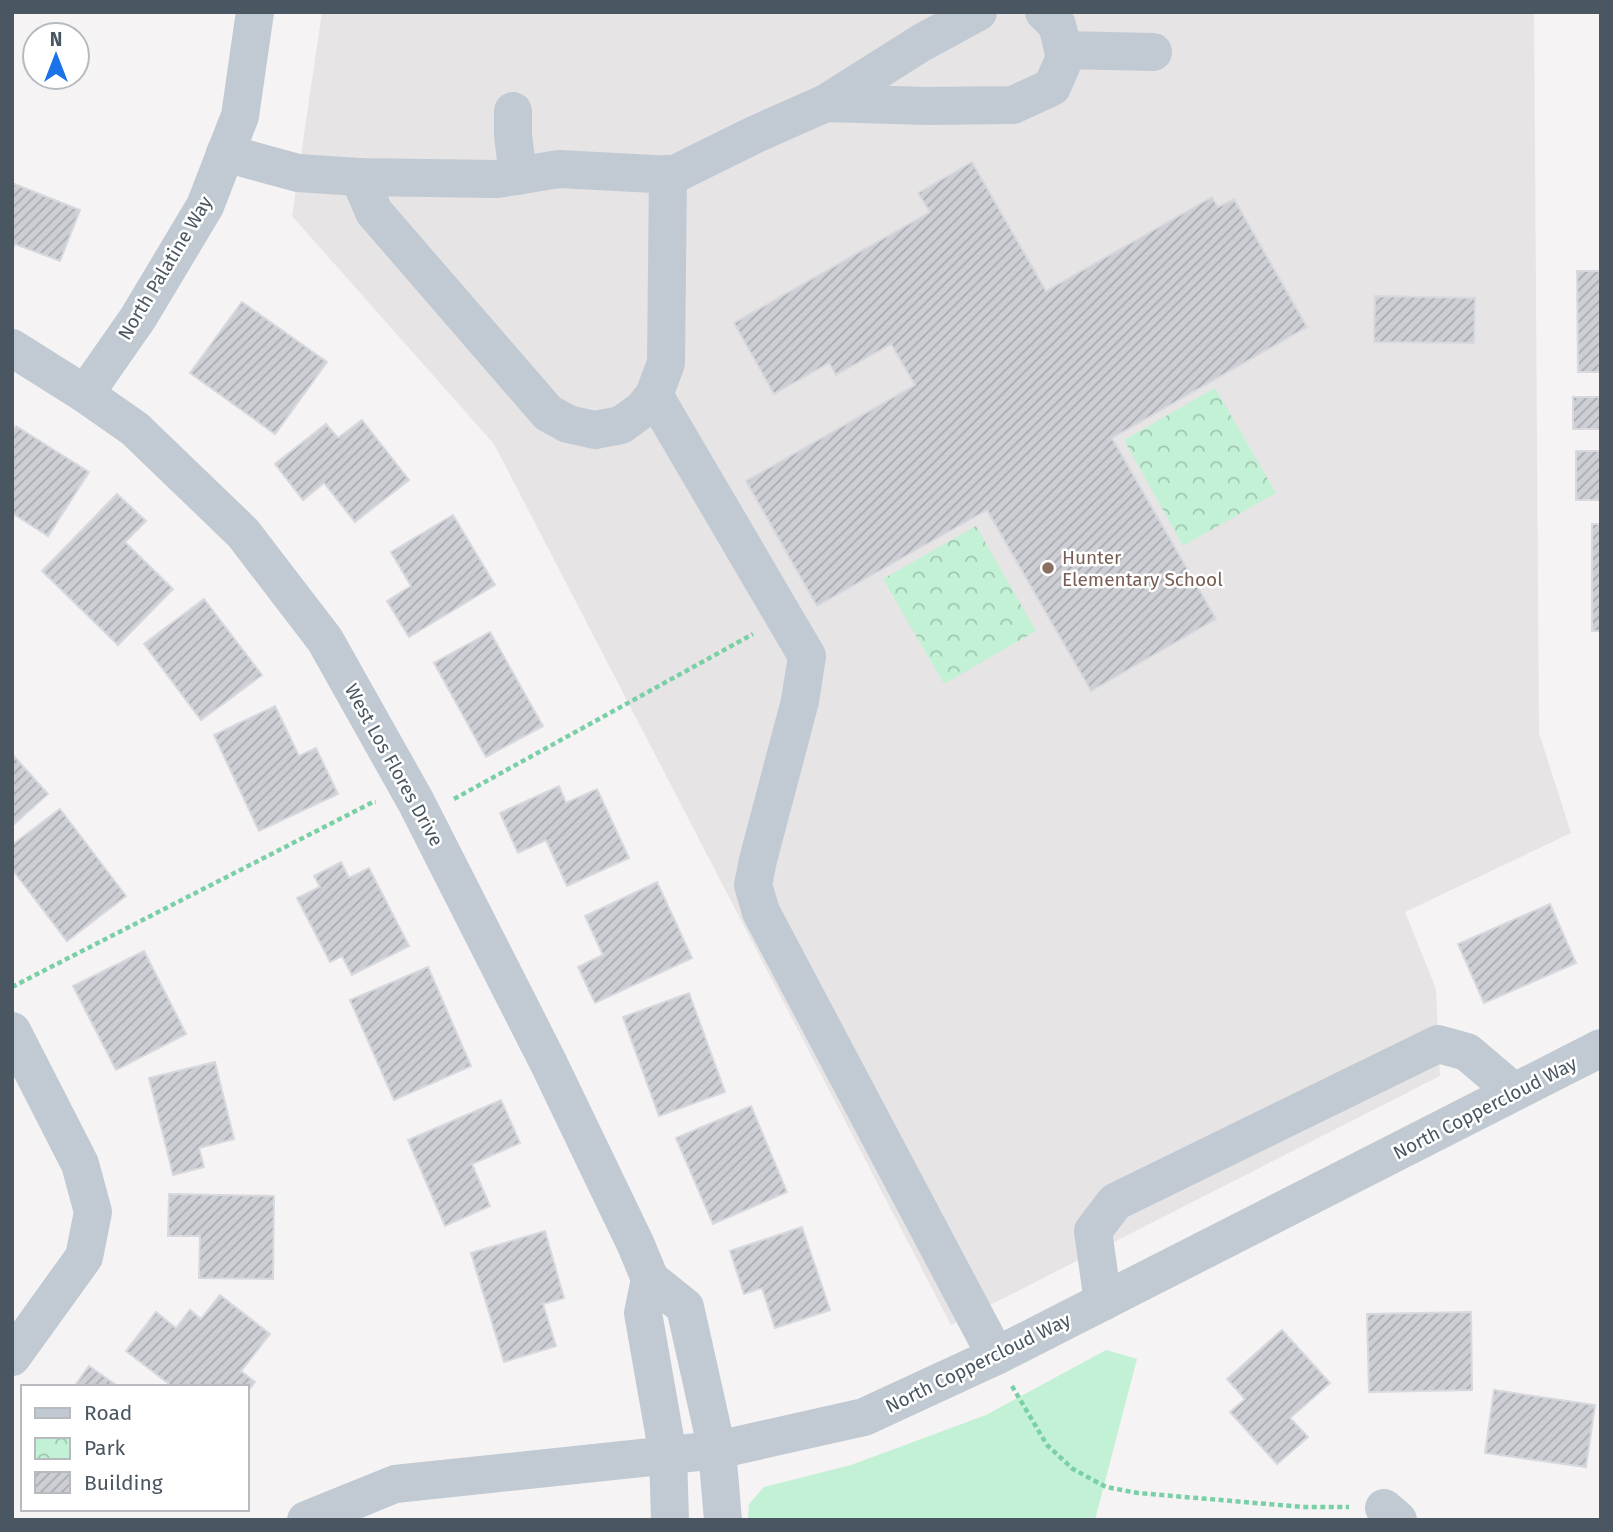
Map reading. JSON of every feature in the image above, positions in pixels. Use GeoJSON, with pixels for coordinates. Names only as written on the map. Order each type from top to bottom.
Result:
{"type":"FeatureCollection","features":[{"type":"Feature","properties":{"kind":"street","name":"North Palatine Way"},"geometry":{"type":"LineString","coordinates":[[85,394],[138,318],[205,206],[240,116],[255,12]]}},
{"type":"Feature","properties":{"kind":"street"},"geometry":{"type":"LineString","coordinates":[[225,153],[298,173],[359,177],[497,179],[559,169],[673,175],[825,103],[921,43],[978,12]]}},
{"type":"Feature","properties":{"kind":"street"},"geometry":{"type":"LineString","coordinates":[[825,103],[1013,105],[1052,88],[1065,57],[1057,25],[1044,12]]}},
{"type":"Feature","properties":{"kind":"street"},"geometry":{"type":"LineString","coordinates":[[1063,50],[1153,52]]}},
{"type":"Feature","properties":{"kind":"street"},"geometry":{"type":"LineString","coordinates":[[513,111],[518,176]]}},
{"type":"Feature","properties":{"kind":"street"},"geometry":{"type":"LineString","coordinates":[[359,177],[374,212],[548,413],[568,424],[595,430],[621,425],[643,409],[654,395],[666,363],[668,174]]}},
{"type":"Feature","properties":{"kind":"street","name":"West Los Flores Drive"},"geometry":{"type":"LineString","coordinates":[[12,348],[135,429],[243,533],[325,640],[416,802],[548,1062],[650,1279],[685,1307],[718,1450],[723,1520]]}},
{"type":"Feature","properties":{"kind":"street"},"geometry":{"type":"LineString","coordinates":[[654,395],[807,656],[800,701],[753,885],[761,912],[1003,1369]]}},
{"type":"Feature","properties":{"kind":"street"},"geometry":{"type":"LineString","coordinates":[[12,1031],[80,1164],[93,1212],[84,1257],[12,1357]]}},
{"type":"Feature","properties":{"kind":"street"},"geometry":{"type":"LineString","coordinates":[[1103,1302],[1093,1231],[1115,1202],[1438,1044],[1467,1052],[1514,1093]]}},
{"type":"Feature","properties":{"kind":"street","name":"North Coppercloud Way"},"geometry":{"type":"LineString","coordinates":[[306,1520],[395,1484],[718,1450],[864,1417],[1003,1369],[1103,1302],[1601,1048]]}},
{"type":"Feature","properties":{"kind":"street"},"geometry":{"type":"LineString","coordinates":[[650,1279],[643,1313],[668,1455],[670,1520]]}},
{"type":"Feature","properties":{"kind":"path"},"geometry":{"type":"LineString","coordinates":[[1003,1369],[1046,1445],[1073,1469],[1106,1486],[1138,1493],[1391,1514]]}},
{"type":"Feature","properties":{"kind":"shaded area","name":"Hunter Elementary School"},"geometry":{"type":"Polygon","coordinates":[[[322,12],[1534,12],[1539,733],[1571,833],[1405,912],[1436,989],[1440,1076],[951,1325],[494,444],[292,216],[322,12]]]}},
{"type":"Feature","properties":{"kind":"green space"},"geometry":{"type":"Polygon","coordinates":[[[1215,388],[1276,493],[1183,546],[1124,440],[1215,388]]]}},
{"type":"Feature","properties":{"kind":"green space"},"geometry":{"type":"Polygon","coordinates":[[[976,526],[1036,631],[944,684],[883,579],[976,526]]]}},
{"type":"Feature","properties":{"kind":"green space"},"geometry":{"type":"Polygon","coordinates":[[[1106,1350],[1137,1359],[1095,1520],[748,1520],[749,1504],[764,1487],[851,1465],[986,1415],[1106,1350]]]}},
{"type":"Feature","properties":{"kind":"building"},"geometry":{"type":"Polygon","coordinates":[[[972,162],[1046,291],[1212,197],[1218,207],[1234,199],[1307,327],[1112,438],[1216,619],[1091,691],[987,510],[817,606],[746,481],[915,385],[891,344],[836,375],[829,363],[774,394],[734,323],[930,212],[918,193],[972,162]]]}},
{"type":"Feature","properties":{"kind":"building"},"geometry":{"type":"Polygon","coordinates":[[[12,183],[80,210],[60,261],[15,244],[12,250],[12,183]]]}},
{"type":"Feature","properties":{"kind":"building"},"geometry":{"type":"Polygon","coordinates":[[[1577,271],[1601,271],[1601,372],[1578,372],[1577,271]]]}},
{"type":"Feature","properties":{"kind":"building"},"geometry":{"type":"Polygon","coordinates":[[[1375,296],[1475,298],[1474,343],[1374,342],[1375,296]]]}},
{"type":"Feature","properties":{"kind":"building"},"geometry":{"type":"Polygon","coordinates":[[[242,302],[327,362],[275,434],[190,373],[242,302]]]}},
{"type":"Feature","properties":{"kind":"building"},"geometry":{"type":"Polygon","coordinates":[[[1573,397],[1601,397],[1601,429],[1573,429],[1573,397]]]}},
{"type":"Feature","properties":{"kind":"building"},"geometry":{"type":"Polygon","coordinates":[[[362,420],[409,480],[355,522],[324,483],[303,500],[275,464],[326,424],[338,438],[362,420]]]}},
{"type":"Feature","properties":{"kind":"building"},"geometry":{"type":"Polygon","coordinates":[[[16,426],[89,472],[48,536],[12,513],[12,432],[16,426]]]}},
{"type":"Feature","properties":{"kind":"building"},"geometry":{"type":"Polygon","coordinates":[[[1576,451],[1601,451],[1601,500],[1576,500],[1576,451]]]}},
{"type":"Feature","properties":{"kind":"building"},"geometry":{"type":"Polygon","coordinates":[[[117,494],[146,521],[125,542],[173,589],[118,645],[42,571],[117,494]]]}},
{"type":"Feature","properties":{"kind":"building"},"geometry":{"type":"Polygon","coordinates":[[[453,515],[495,585],[409,637],[387,601],[411,586],[391,552],[453,515]]]}},
{"type":"Feature","properties":{"kind":"building"},"geometry":{"type":"Polygon","coordinates":[[[1592,524],[1601,524],[1601,631],[1592,631],[1592,524]]]}},
{"type":"Feature","properties":{"kind":"building"},"geometry":{"type":"Polygon","coordinates":[[[204,599],[262,675],[201,720],[144,644],[204,599]]]}},
{"type":"Feature","properties":{"kind":"building"},"geometry":{"type":"Polygon","coordinates":[[[490,632],[543,726],[486,757],[434,663],[490,632]]]}},
{"type":"Feature","properties":{"kind":"building"},"geometry":{"type":"Polygon","coordinates":[[[275,706],[299,756],[316,748],[338,794],[259,831],[214,735],[275,706]]]}},
{"type":"Feature","properties":{"kind":"building"},"geometry":{"type":"Polygon","coordinates":[[[12,754],[48,794],[12,826],[12,754]]]}},
{"type":"Feature","properties":{"kind":"building"},"geometry":{"type":"Polygon","coordinates":[[[559,786],[566,803],[597,789],[629,858],[567,886],[546,840],[518,853],[500,813],[559,786]]]}},
{"type":"Feature","properties":{"kind":"building"},"geometry":{"type":"Polygon","coordinates":[[[60,809],[126,896],[67,941],[12,869],[12,845],[60,809]]]}},
{"type":"Feature","properties":{"kind":"building"},"geometry":{"type":"Polygon","coordinates":[[[341,862],[349,878],[369,868],[409,946],[352,975],[342,956],[330,962],[297,898],[320,887],[314,876],[341,862]]]}},
{"type":"Feature","properties":{"kind":"building"},"geometry":{"type":"Polygon","coordinates":[[[657,882],[692,958],[595,1003],[578,967],[603,955],[585,916],[657,882]]]}},
{"type":"Feature","properties":{"kind":"building"},"geometry":{"type":"Polygon","coordinates":[[[1550,904],[1576,963],[1484,1003],[1458,944],[1550,904]]]}},
{"type":"Feature","properties":{"kind":"building"},"geometry":{"type":"Polygon","coordinates":[[[144,951],[186,1034],[116,1070],[73,986],[144,951]]]}},
{"type":"Feature","properties":{"kind":"building"},"geometry":{"type":"Polygon","coordinates":[[[428,967],[471,1066],[394,1100],[350,1000],[428,967]]]}},
{"type":"Feature","properties":{"kind":"building"},"geometry":{"type":"Polygon","coordinates":[[[689,993],[725,1092],[659,1116],[623,1017],[689,993]]]}},
{"type":"Feature","properties":{"kind":"building"},"geometry":{"type":"Polygon","coordinates":[[[215,1062],[234,1139],[199,1148],[204,1167],[173,1175],[149,1078],[215,1062]]]}},
{"type":"Feature","properties":{"kind":"building"},"geometry":{"type":"Polygon","coordinates":[[[501,1100],[520,1143],[472,1164],[490,1206],[445,1226],[408,1140],[501,1100]]]}},
{"type":"Feature","properties":{"kind":"building"},"geometry":{"type":"Polygon","coordinates":[[[751,1106],[787,1192],[713,1224],[676,1138],[751,1106]]]}},
{"type":"Feature","properties":{"kind":"building"},"geometry":{"type":"Polygon","coordinates":[[[169,1194],[274,1196],[273,1279],[199,1278],[200,1236],[168,1236],[169,1194]]]}},
{"type":"Feature","properties":{"kind":"building"},"geometry":{"type":"Polygon","coordinates":[[[802,1227],[830,1310],[775,1328],[762,1288],[744,1294],[730,1251],[802,1227]]]}},
{"type":"Feature","properties":{"kind":"building"},"geometry":{"type":"Polygon","coordinates":[[[545,1231],[564,1298],[543,1304],[556,1346],[504,1362],[471,1253],[545,1231]]]}},
{"type":"Feature","properties":{"kind":"building"},"geometry":{"type":"Polygon","coordinates":[[[220,1295],[270,1334],[241,1371],[255,1382],[248,1391],[248,1385],[170,1385],[126,1351],[156,1312],[176,1328],[190,1310],[201,1319],[220,1295]]]}},
{"type":"Feature","properties":{"kind":"building"},"geometry":{"type":"Polygon","coordinates":[[[1471,1312],[1472,1390],[1369,1392],[1367,1314],[1471,1312]]]}},
{"type":"Feature","properties":{"kind":"building"},"geometry":{"type":"Polygon","coordinates":[[[1282,1330],[1330,1383],[1290,1418],[1308,1437],[1277,1464],[1230,1412],[1245,1399],[1227,1379],[1282,1330]]]}},
{"type":"Feature","properties":{"kind":"building"},"geometry":{"type":"Polygon","coordinates":[[[89,1366],[116,1385],[75,1385],[89,1366]]]}},
{"type":"Feature","properties":{"kind":"building"},"geometry":{"type":"Polygon","coordinates":[[[1494,1390],[1595,1405],[1586,1467],[1485,1453],[1494,1390]]]}},
{"type":"Feature","properties":{"kind":"place","name":"Hunter Elementary School"},"geometry":{"type":"Point","coordinates":[1048,568]}}]}
